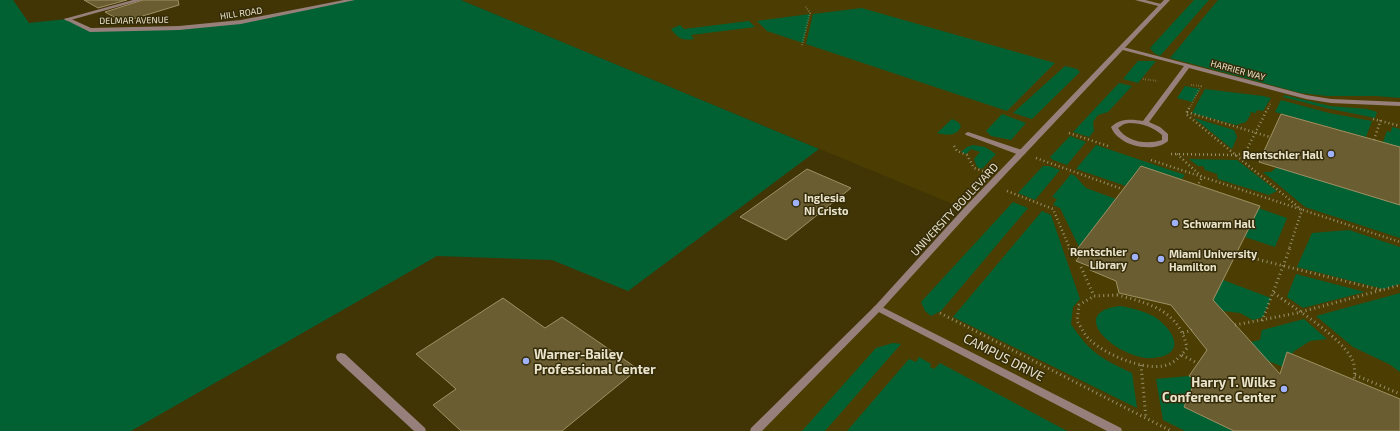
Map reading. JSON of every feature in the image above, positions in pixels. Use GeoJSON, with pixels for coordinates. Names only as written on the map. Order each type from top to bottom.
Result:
{"type":"FeatureCollection","features":[{"type":"Feature","properties":{"kind":"street","name":"DELMAR AVENUE"},"geometry":{"type":"LineString","coordinates":[[139,0],[67,19],[90,30],[179,28]]}},
{"type":"Feature","properties":{"kind":"street","name":"HILL ROAD"},"geometry":{"type":"LineString","coordinates":[[179,28],[241,22],[352,0]]}},
{"type":"Feature","properties":{"kind":"street"},"geometry":{"type":"LineString","coordinates":[[1138,0],[1165,3]]}},
{"type":"Feature","properties":{"kind":"street","name":"UNIVERSITY BOULEVARD"},"geometry":{"type":"LineString","coordinates":[[755,431],[878,308],[992,184],[1165,3]]}},
{"type":"Feature","properties":{"kind":"street","name":"HARRIER WAY"},"geometry":{"type":"LineString","coordinates":[[1121,48],[1306,97],[1352,103]]}},
{"type":"Feature","properties":{"kind":"street"},"geometry":{"type":"LineString","coordinates":[[1146,123],[1188,66]]}},
{"type":"Feature","properties":{"kind":"street"},"geometry":{"type":"LineString","coordinates":[[1352,103],[1400,99]]}},
{"type":"Feature","properties":{"kind":"street"},"geometry":{"type":"LineString","coordinates":[[1352,103],[1400,104]]}},
{"type":"Feature","properties":{"kind":"street"},"geometry":{"type":"LineString","coordinates":[[1131,120],[1146,123],[1158,128],[1166,135],[1165,141],[1156,145],[1142,144],[1128,140],[1117,134],[1114,127],[1120,122],[1131,120]]}},
{"type":"Feature","properties":{"kind":"street"},"geometry":{"type":"LineString","coordinates":[[968,134],[1022,153]]}},
{"type":"Feature","properties":{"kind":"street","name":"CAMPUS DRIVE"},"geometry":{"type":"LineString","coordinates":[[878,308],[1117,431]]}},
{"type":"Feature","properties":{"kind":"street"},"geometry":{"type":"LineString","coordinates":[[341,357],[421,431]]}},
{"type":"Feature","properties":{"kind":"path"},"geometry":{"type":"LineString","coordinates":[[802,45],[810,13],[805,6]]}},
{"type":"Feature","properties":{"kind":"path"},"geometry":{"type":"LineString","coordinates":[[1187,112],[1201,86]]}},
{"type":"Feature","properties":{"kind":"path"},"geometry":{"type":"LineString","coordinates":[[1170,154],[1235,155],[1245,153],[1278,89]]}},
{"type":"Feature","properties":{"kind":"path"},"geometry":{"type":"LineString","coordinates":[[1187,112],[1270,137]]}},
{"type":"Feature","properties":{"kind":"path"},"geometry":{"type":"LineString","coordinates":[[1187,112],[1186,114],[1302,210]]}},
{"type":"Feature","properties":{"kind":"path"},"geometry":{"type":"LineString","coordinates":[[1374,140],[1382,115]]}},
{"type":"Feature","properties":{"kind":"path"},"geometry":{"type":"LineString","coordinates":[[1069,133],[1115,148]]}},
{"type":"Feature","properties":{"kind":"path"},"geometry":{"type":"LineString","coordinates":[[1156,145],[1177,154],[1202,177]]}},
{"type":"Feature","properties":{"kind":"path"},"geometry":{"type":"LineString","coordinates":[[954,146],[957,151],[967,155],[974,168],[999,177]]}},
{"type":"Feature","properties":{"kind":"path"},"geometry":{"type":"LineString","coordinates":[[1022,153],[1122,189]]}},
{"type":"Feature","properties":{"kind":"path"},"geometry":{"type":"LineString","coordinates":[[1149,160],[1400,242]]}},
{"type":"Feature","properties":{"kind":"path"},"geometry":{"type":"LineString","coordinates":[[1198,185],[1202,177]]}},
{"type":"Feature","properties":{"kind":"path"},"geometry":{"type":"LineString","coordinates":[[992,184],[1053,209],[1072,254]]}},
{"type":"Feature","properties":{"kind":"path"},"geometry":{"type":"LineString","coordinates":[[1262,321],[1284,266],[1302,210]]}},
{"type":"Feature","properties":{"kind":"path"},"geometry":{"type":"LineString","coordinates":[[1236,254],[1381,290]]}},
{"type":"Feature","properties":{"kind":"path"},"geometry":{"type":"LineString","coordinates":[[1081,267],[1094,296]]}},
{"type":"Feature","properties":{"kind":"path"},"geometry":{"type":"LineString","coordinates":[[1235,325],[1262,321],[1400,285]]}},
{"type":"Feature","properties":{"kind":"path"},"geometry":{"type":"LineString","coordinates":[[1274,293],[1337,341],[1352,359],[1355,375],[1354,380]]}},
{"type":"Feature","properties":{"kind":"path"},"geometry":{"type":"LineString","coordinates":[[1117,295],[1144,301],[1168,315],[1183,333],[1187,348],[1179,359],[1163,366],[1141,365],[1112,355],[1089,339],[1077,321],[1080,305],[1094,296],[1117,295]]}},
{"type":"Feature","properties":{"kind":"path"},"geometry":{"type":"LineString","coordinates":[[940,313],[1171,431]]}},
{"type":"Feature","properties":{"kind":"path"},"geometry":{"type":"LineString","coordinates":[[1183,333],[1192,330]]}},
{"type":"Feature","properties":{"kind":"path"},"geometry":{"type":"LineString","coordinates":[[1182,355],[1197,364]]}},
{"type":"Feature","properties":{"kind":"path"},"geometry":{"type":"LineString","coordinates":[[1141,365],[1146,419]]}},
{"type":"Feature","properties":{"kind":"path"},"geometry":{"type":"LineString","coordinates":[[1355,375],[1400,394]]}},
{"type":"Feature","properties":{"kind":"shaded area","name":"Miami University Hamilton"},"geometry":{"type":"Polygon","coordinates":[[[461,0],[1400,0],[1400,431],[755,431],[967,210],[461,0]]]}},
{"type":"Feature","properties":{"kind":"green space"},"geometry":{"type":"Polygon","coordinates":[[[0,0],[13,0],[29,23],[67,19],[90,30],[179,28],[241,22],[347,0],[461,0],[819,149],[628,291],[552,260],[437,256],[131,431],[0,431],[0,0]]]}},
{"type":"Feature","properties":{"kind":"green space"},"geometry":{"type":"Polygon","coordinates":[[[1194,0],[1209,0],[1160,56],[1154,53],[1150,48],[1194,0]]]}},
{"type":"Feature","properties":{"kind":"green space"},"geometry":{"type":"Polygon","coordinates":[[[1218,0],[1400,0],[1400,98],[1376,96],[1327,96],[1301,93],[1170,58],[1218,0]]]}},
{"type":"Feature","properties":{"kind":"green space"},"geometry":{"type":"Polygon","coordinates":[[[862,8],[1055,63],[1007,111],[806,44],[813,14],[862,8]]]}},
{"type":"Feature","properties":{"kind":"green space"},"geometry":{"type":"Polygon","coordinates":[[[810,14],[803,43],[767,31],[757,21],[810,14]]]}},
{"type":"Feature","properties":{"kind":"green space"},"geometry":{"type":"Polygon","coordinates":[[[749,21],[755,27],[691,35],[694,39],[690,40],[681,38],[671,29],[680,25],[684,29],[749,21]]]}},
{"type":"Feature","properties":{"kind":"green space"},"geometry":{"type":"Polygon","coordinates":[[[1138,61],[1156,61],[1138,83],[1123,79],[1138,61]]]}},
{"type":"Feature","properties":{"kind":"green space"},"geometry":{"type":"Polygon","coordinates":[[[1065,66],[1077,69],[1080,72],[1032,119],[1013,113],[1065,66]]]}},
{"type":"Feature","properties":{"kind":"green space"},"geometry":{"type":"Polygon","coordinates":[[[1119,83],[1132,86],[1108,112],[1098,115],[1093,122],[1094,131],[1089,137],[1073,132],[1119,83]]]}},
{"type":"Feature","properties":{"kind":"green space"},"geometry":{"type":"Polygon","coordinates":[[[1185,86],[1200,89],[1192,102],[1177,98],[1185,86]]]}},
{"type":"Feature","properties":{"kind":"green space"},"geometry":{"type":"Polygon","coordinates":[[[1205,89],[1271,98],[1263,111],[1257,110],[1256,113],[1250,112],[1251,114],[1246,122],[1236,125],[1192,113],[1205,89]]]}},
{"type":"Feature","properties":{"kind":"green space"},"geometry":{"type":"Polygon","coordinates":[[[1284,95],[1330,106],[1367,109],[1377,112],[1375,118],[1326,108],[1283,97],[1284,95]]]}},
{"type":"Feature","properties":{"kind":"green space"},"geometry":{"type":"Polygon","coordinates":[[[1281,100],[1329,113],[1372,121],[1366,137],[1275,112],[1281,100]]]}},
{"type":"Feature","properties":{"kind":"green space"},"geometry":{"type":"Polygon","coordinates":[[[1002,114],[1026,123],[1011,140],[991,136],[986,131],[1002,114]]]}},
{"type":"Feature","properties":{"kind":"green space"},"geometry":{"type":"Polygon","coordinates":[[[1194,118],[1234,130],[1237,137],[1232,149],[1194,118]]]}},
{"type":"Feature","properties":{"kind":"green space"},"geometry":{"type":"Polygon","coordinates":[[[952,119],[958,122],[961,126],[957,132],[947,135],[937,133],[952,119]]]}},
{"type":"Feature","properties":{"kind":"green space"},"geometry":{"type":"Polygon","coordinates":[[[1392,127],[1400,129],[1400,147],[1383,142],[1387,131],[1391,132],[1392,127]]]}},
{"type":"Feature","properties":{"kind":"green space"},"geometry":{"type":"Polygon","coordinates":[[[1070,136],[1086,142],[1067,165],[1053,160],[1050,157],[1070,136]]]}},
{"type":"Feature","properties":{"kind":"green space"},"geometry":{"type":"Polygon","coordinates":[[[973,145],[985,147],[996,154],[982,169],[977,167],[974,159],[980,152],[971,149],[966,154],[961,152],[967,147],[973,145]]]}},
{"type":"Feature","properties":{"kind":"green space"},"geometry":{"type":"Polygon","coordinates":[[[1096,145],[1185,175],[1182,179],[1141,166],[1126,186],[1076,169],[1096,145]]]}},
{"type":"Feature","properties":{"kind":"green space"},"geometry":{"type":"Polygon","coordinates":[[[1189,159],[1237,160],[1277,191],[1269,195],[1218,179],[1217,174],[1205,170],[1203,166],[1198,166],[1189,159]]]}},
{"type":"Feature","properties":{"kind":"green space"},"geometry":{"type":"Polygon","coordinates":[[[1043,166],[1049,166],[1060,170],[1035,200],[1018,193],[1043,166]]]}},
{"type":"Feature","properties":{"kind":"green space"},"geometry":{"type":"Polygon","coordinates":[[[1277,167],[1400,205],[1400,238],[1305,207],[1263,172],[1271,172],[1277,167]]]}},
{"type":"Feature","properties":{"kind":"green space"},"geometry":{"type":"Polygon","coordinates":[[[1071,174],[1075,176],[1086,188],[1116,199],[1079,247],[1060,208],[1053,205],[1057,199],[1052,197],[1071,174]]]}},
{"type":"Feature","properties":{"kind":"green space"},"geometry":{"type":"Polygon","coordinates":[[[1013,202],[1028,208],[941,311],[931,316],[925,311],[921,302],[1013,202]]]}},
{"type":"Feature","properties":{"kind":"green space"},"geometry":{"type":"Polygon","coordinates":[[[1258,208],[1287,218],[1275,247],[1245,237],[1258,208]]]}},
{"type":"Feature","properties":{"kind":"green space"},"geometry":{"type":"Polygon","coordinates":[[[1042,211],[1051,215],[1080,299],[1073,307],[1071,324],[1084,342],[1097,354],[1112,364],[1132,373],[1137,408],[953,317],[1042,211]]]}},
{"type":"Feature","properties":{"kind":"green space"},"geometry":{"type":"Polygon","coordinates":[[[1349,230],[1400,247],[1400,284],[1383,289],[1297,267],[1312,233],[1349,230]]]}},
{"type":"Feature","properties":{"kind":"green space"},"geometry":{"type":"Polygon","coordinates":[[[1296,274],[1365,292],[1303,308],[1287,297],[1296,274]]]}},
{"type":"Feature","properties":{"kind":"green space"},"geometry":{"type":"Polygon","coordinates":[[[1223,280],[1271,298],[1263,317],[1253,320],[1240,313],[1223,311],[1213,300],[1190,301],[1223,280]]]}},
{"type":"Feature","properties":{"kind":"green space"},"geometry":{"type":"Polygon","coordinates":[[[1400,293],[1400,372],[1389,364],[1353,347],[1316,316],[1400,293]]]}},
{"type":"Feature","properties":{"kind":"green space"},"geometry":{"type":"Polygon","coordinates":[[[1120,306],[1147,313],[1162,323],[1172,335],[1174,342],[1174,347],[1170,352],[1164,356],[1153,358],[1140,357],[1113,345],[1103,336],[1097,326],[1097,318],[1104,310],[1120,306]]]}},
{"type":"Feature","properties":{"kind":"green space"},"geometry":{"type":"Polygon","coordinates":[[[1304,319],[1327,339],[1310,341],[1293,352],[1288,369],[1243,351],[1250,342],[1260,340],[1262,330],[1304,319]]]}},
{"type":"Feature","properties":{"kind":"green space"},"geometry":{"type":"Polygon","coordinates":[[[893,343],[901,344],[825,431],[802,431],[876,348],[893,343]]]}},
{"type":"Feature","properties":{"kind":"green space"},"geometry":{"type":"Polygon","coordinates":[[[919,357],[931,364],[930,367],[934,369],[940,363],[1067,431],[847,431],[909,359],[916,362],[919,357]]]}},
{"type":"Feature","properties":{"kind":"green space"},"geometry":{"type":"Polygon","coordinates":[[[1189,376],[1196,379],[1184,407],[1234,431],[1185,431],[1163,420],[1156,379],[1189,376]]]}},
{"type":"Feature","properties":{"kind":"building"},"geometry":{"type":"Polygon","coordinates":[[[84,0],[127,0],[98,8],[84,0]]]}},
{"type":"Feature","properties":{"kind":"building"},"geometry":{"type":"Polygon","coordinates":[[[143,0],[178,0],[179,5],[123,22],[105,12],[143,0]]]}},
{"type":"Feature","properties":{"kind":"building","name":"Rentschler Hall"},"geometry":{"type":"Polygon","coordinates":[[[1281,114],[1400,147],[1400,205],[1259,162],[1281,114]]]}},
{"type":"Feature","properties":{"kind":"building"},"geometry":{"type":"Polygon","coordinates":[[[1141,166],[1260,206],[1213,300],[1280,374],[1287,352],[1400,399],[1400,431],[1234,431],[1184,407],[1196,379],[1189,376],[1207,350],[1171,305],[1119,293],[1116,281],[1090,270],[1091,267],[1076,261],[1081,254],[1075,252],[1141,166]]]}},
{"type":"Feature","properties":{"kind":"building","name":"Inglesia Ni Cristo"},"geometry":{"type":"Polygon","coordinates":[[[807,169],[851,188],[786,240],[740,217],[807,169]]]}},
{"type":"Feature","properties":{"kind":"building","name":"Warner-Bailey Professional Center"},"geometry":{"type":"Polygon","coordinates":[[[503,298],[545,328],[562,317],[638,369],[562,431],[461,431],[433,405],[456,389],[416,354],[503,298]]]}},
{"type":"Feature","properties":{"kind":"place","name":"Rentschler Hall"},"geometry":{"type":"Point","coordinates":[1331,154]}},
{"type":"Feature","properties":{"kind":"place","name":"Inglesia Ni Cristo"},"geometry":{"type":"Point","coordinates":[796,203]}},
{"type":"Feature","properties":{"kind":"place","name":"Schwarm Hall"},"geometry":{"type":"Point","coordinates":[1175,223]}},
{"type":"Feature","properties":{"kind":"place","name":"Rentschler Library"},"geometry":{"type":"Point","coordinates":[1135,257]}},
{"type":"Feature","properties":{"kind":"place","name":"Miami University Hamilton"},"geometry":{"type":"Point","coordinates":[1161,259]}},
{"type":"Feature","properties":{"kind":"place","name":"Warner-Bailey Professional Center"},"geometry":{"type":"Point","coordinates":[526,361]}},
{"type":"Feature","properties":{"kind":"place","name":"Harry T. Wilks Conference Center"},"geometry":{"type":"Point","coordinates":[1284,389]}}]}
